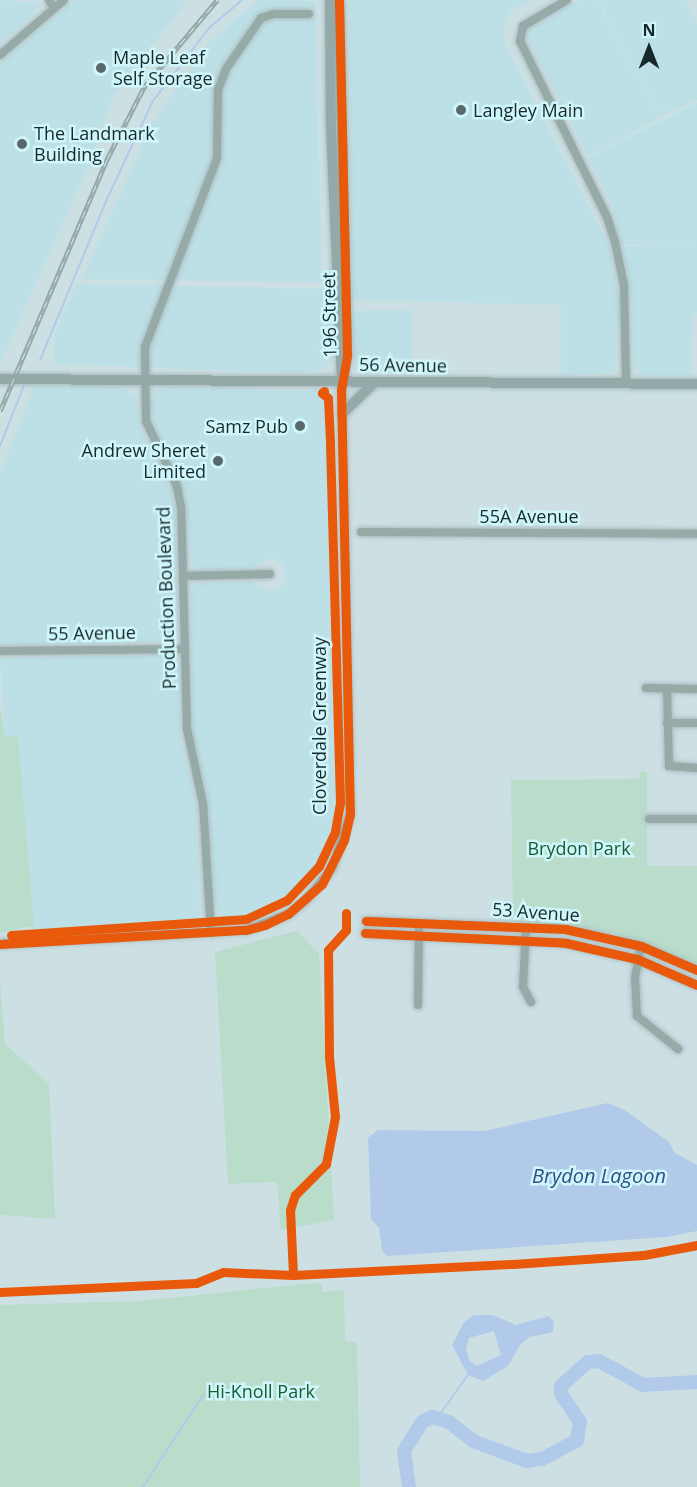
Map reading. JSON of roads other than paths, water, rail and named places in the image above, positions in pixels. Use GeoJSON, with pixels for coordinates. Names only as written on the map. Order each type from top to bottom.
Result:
{"type":"FeatureCollection","features":[{"type":"Feature","properties":{"kind":"main road","name":"196 Street"},"geometry":{"type":"LineString","coordinates":[[330,0],[331,128],[342,381]]}},
{"type":"Feature","properties":{"kind":"main road","name":"196 Street"},"geometry":{"type":"LineString","coordinates":[[339,0],[347,355],[342,381]]}},
{"type":"Feature","properties":{"kind":"main road","name":"56 Avenue"},"geometry":{"type":"LineString","coordinates":[[0,379],[697,384]]}},
{"type":"Feature","properties":{"kind":"main road"},"geometry":{"type":"LineString","coordinates":[[342,414],[375,382]]}},
{"type":"Feature","properties":{"kind":"street"},"geometry":{"type":"LineString","coordinates":[[0,55],[51,4],[64,0]]}},
{"type":"Feature","properties":{"kind":"street"},"geometry":{"type":"LineString","coordinates":[[567,0],[523,26],[520,41],[607,217],[615,242],[624,285],[626,384]]}},
{"type":"Feature","properties":{"kind":"street","name":"Production Boulevard"},"geometry":{"type":"LineString","coordinates":[[211,933],[203,804],[187,729],[185,576],[180,497],[147,421],[144,380],[145,347],[217,158],[218,90],[226,69],[261,18],[274,14],[309,14]]}},
{"type":"Feature","properties":{"kind":"street","name":"196 Street"},"geometry":{"type":"LineString","coordinates":[[0,944],[211,933],[265,925],[288,914],[322,884],[336,860],[347,827],[349,772],[342,381]]}},
{"type":"Feature","properties":{"kind":"street","name":"55A Avenue"},"geometry":{"type":"LineString","coordinates":[[361,532],[697,534]]}},
{"type":"Feature","properties":{"kind":"street"},"geometry":{"type":"LineString","coordinates":[[185,576],[270,574]]}},
{"type":"Feature","properties":{"kind":"street","name":"55 Avenue"},"geometry":{"type":"LineString","coordinates":[[0,651],[185,649]]}},
{"type":"Feature","properties":{"kind":"street"},"geometry":{"type":"LineString","coordinates":[[646,688],[697,689]]}},
{"type":"Feature","properties":{"kind":"street"},"geometry":{"type":"LineString","coordinates":[[667,689],[669,766],[697,768]]}},
{"type":"Feature","properties":{"kind":"street"},"geometry":{"type":"LineString","coordinates":[[667,723],[697,723]]}},
{"type":"Feature","properties":{"kind":"street"},"geometry":{"type":"LineString","coordinates":[[649,819],[697,819]]}},
{"type":"Feature","properties":{"kind":"street","name":"53 Avenue"},"geometry":{"type":"LineString","coordinates":[[366,921],[526,927],[604,935],[641,946],[697,970]]}},
{"type":"Feature","properties":{"kind":"street"},"geometry":{"type":"LineString","coordinates":[[414,923],[418,935],[418,1005]]}},
{"type":"Feature","properties":{"kind":"street"},"geometry":{"type":"LineString","coordinates":[[526,927],[523,987],[531,1002]]}},
{"type":"Feature","properties":{"kind":"street","name":"53 Avenue"},"geometry":{"type":"LineString","coordinates":[[365,933],[525,939],[593,947],[637,959],[697,985]]}},
{"type":"Feature","properties":{"kind":"street"},"geometry":{"type":"LineString","coordinates":[[641,946],[637,959],[637,1016],[678,1049]]}},
{"type":"Feature","properties":{"kind":"water","name":"Brydon Lagoon"},"geometry":{"type":"Polygon","coordinates":[[[608,1103],[626,1111],[669,1142],[675,1153],[697,1165],[697,1231],[667,1237],[387,1256],[382,1250],[379,1228],[371,1219],[368,1138],[378,1130],[484,1131],[608,1103]]]}},
{"type":"Feature","properties":{"kind":"water"},"geometry":{"type":"Polygon","coordinates":[[[474,1315],[493,1315],[516,1325],[549,1316],[554,1322],[553,1332],[530,1337],[520,1345],[508,1366],[483,1381],[468,1375],[452,1345],[464,1322],[474,1315]],[[494,1331],[469,1338],[466,1350],[470,1361],[477,1366],[501,1355],[494,1331]]]}},
{"type":"Feature","properties":{"kind":"waterway"},"geometry":{"type":"LineString","coordinates":[[40,360],[107,199],[153,101],[209,28],[242,0]]}},
{"type":"Feature","properties":{"kind":"waterway"},"geometry":{"type":"LineString","coordinates":[[0,446],[24,385]]}},
{"type":"Feature","properties":{"kind":"waterway"},"geometry":{"type":"LineString","coordinates":[[409,1487],[404,1451],[422,1422],[432,1417],[449,1422],[473,1441],[527,1461],[542,1459],[577,1440],[580,1422],[561,1394],[561,1386],[588,1362],[599,1361],[643,1385],[697,1382]]}},
{"type":"Feature","properties":{"kind":"waterway"},"geometry":{"type":"LineString","coordinates":[[437,1418],[468,1375]]}},
{"type":"Feature","properties":{"kind":"waterway"},"geometry":{"type":"LineString","coordinates":[[143,1487],[203,1395]]}},
{"type":"Feature","properties":{"kind":"railway"},"geometry":{"type":"LineString","coordinates":[[0,411],[107,159],[144,87],[217,0]]}},
{"type":"Feature","properties":{"kind":"place","name":"Maple Leaf Self Storage"},"geometry":{"type":"Point","coordinates":[101,68]}},
{"type":"Feature","properties":{"kind":"place","name":"Langley Main"},"geometry":{"type":"Point","coordinates":[461,110]}},
{"type":"Feature","properties":{"kind":"place","name":"The Landmark Building"},"geometry":{"type":"Point","coordinates":[22,144]}},
{"type":"Feature","properties":{"kind":"place","name":"Samz Pub"},"geometry":{"type":"Point","coordinates":[300,426]}},
{"type":"Feature","properties":{"kind":"place","name":"Andrew Sheret Limited"},"geometry":{"type":"Point","coordinates":[218,461]}},
{"type":"Feature","properties":{"kind":"park label","name":"Brydon Park"},"geometry":{"type":"Point","coordinates":[579,848]}},
{"type":"Feature","properties":{"kind":"park label","name":"Hi-Knoll Park"},"geometry":{"type":"Point","coordinates":[261,1391]}}]}
